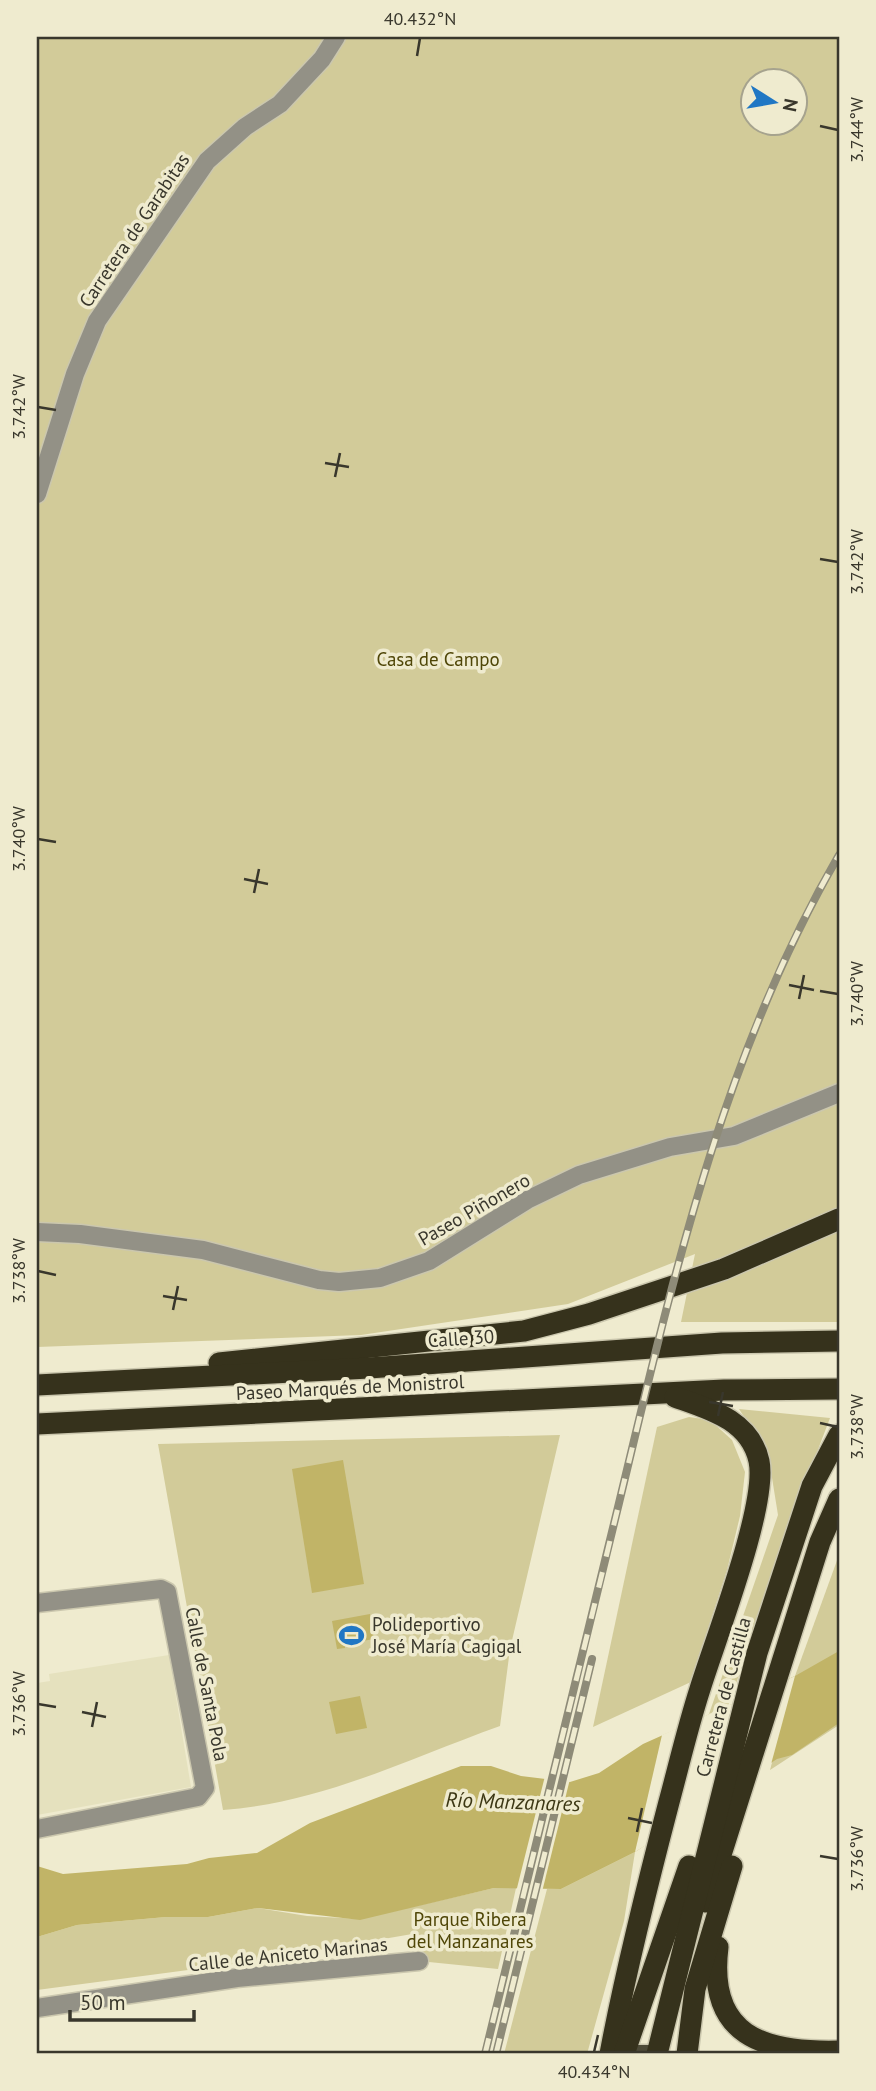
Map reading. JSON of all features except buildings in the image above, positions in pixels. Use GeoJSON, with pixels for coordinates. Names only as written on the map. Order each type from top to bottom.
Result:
{"type":"FeatureCollection","features":[{"type":"Feature","properties":{"kind":"highway"},"geometry":{"type":"LineString","coordinates":[[37,1385],[86,1382],[270,1356],[524,1332],[589,1314],[724,1269],[839,1219]]}},
{"type":"Feature","properties":{"kind":"highway","name":"Calle 30"},"geometry":{"type":"LineString","coordinates":[[86,1382],[369,1368],[722,1343],[839,1341]]}},
{"type":"Feature","properties":{"kind":"highway"},"geometry":{"type":"LineString","coordinates":[[666,1394],[839,1389]]}},
{"type":"Feature","properties":{"kind":"highway"},"geometry":{"type":"LineString","coordinates":[[610,2054],[642,1903],[700,1689],[754,1513],[761,1479],[759,1460],[745,1432],[731,1420],[666,1394]]}},
{"type":"Feature","properties":{"kind":"highway","name":"Paseo Marqués de Monistrol"},"geometry":{"type":"LineString","coordinates":[[37,1424],[666,1394]]}},
{"type":"Feature","properties":{"kind":"highway","name":"Carretera de Castilla"},"geometry":{"type":"LineString","coordinates":[[656,2052],[677,1980],[729,1755],[757,1653],[812,1486],[839,1435]]}},
{"type":"Feature","properties":{"kind":"highway","name":"Carretera de Castilla"},"geometry":{"type":"LineString","coordinates":[[677,1980],[692,1943],[761,1734],[820,1542],[839,1499]]}},
{"type":"Feature","properties":{"kind":"highway"},"geometry":{"type":"LineString","coordinates":[[687,2054],[695,1989],[737,1850],[761,1734]]}},
{"type":"Feature","properties":{"kind":"highway"},"geometry":{"type":"LineString","coordinates":[[624,2054],[688,1870],[705,1810],[729,1755]]}},
{"type":"Feature","properties":{"kind":"highway"},"geometry":{"type":"LineString","coordinates":[[725,1891],[715,1975],[726,2011],[744,2032],[762,2044],[787,2050],[838,2053]]}},
{"type":"Feature","properties":{"kind":"main road"},"geometry":{"type":"LineString","coordinates":[[638,2054],[656,2052]]}},
{"type":"Feature","properties":{"kind":"street","name":"Carretera de Garabitas"},"geometry":{"type":"LineString","coordinates":[[37,494],[75,374],[97,321],[207,161],[245,127],[280,104],[322,59],[336,37]]}},
{"type":"Feature","properties":{"kind":"street","name":"Paseo Piñonero"},"geometry":{"type":"LineString","coordinates":[[37,1232],[92,1235],[203,1250],[319,1280],[380,1278],[429,1261],[515,1207],[579,1175],[670,1147],[734,1136],[757,1129],[839,1093]]}},
{"type":"Feature","properties":{"kind":"street","name":"Calle de Santa Pola"},"geometry":{"type":"LineString","coordinates":[[37,1603],[161,1589],[167,1592],[205,1788],[198,1797],[37,1829]]}},
{"type":"Feature","properties":{"kind":"street","name":"Calle de Aniceto Marinas"},"geometry":{"type":"LineString","coordinates":[[37,2008],[237,1978],[419,1961]]}},
{"type":"Feature","properties":{"kind":"shaded area"},"geometry":{"type":"Polygon","coordinates":[[[169,1655],[191,1787],[37,1815],[37,1683],[50,1681],[49,1674],[169,1655]]]}},
{"type":"Feature","properties":{"kind":"green space","name":"Casa de Campo"},"geometry":{"type":"Polygon","coordinates":[[[37,37],[839,37],[839,1322],[681,1322],[695,1254],[568,1304],[361,1335],[37,1347],[37,37]]]}},
{"type":"Feature","properties":{"kind":"green space"},"geometry":{"type":"Polygon","coordinates":[[[739,1409],[830,1418],[728,1706],[709,1714],[778,1515],[768,1453],[739,1409]]]}},
{"type":"Feature","properties":{"kind":"green space"},"geometry":{"type":"Polygon","coordinates":[[[689,1417],[710,1420],[732,1440],[745,1472],[740,1516],[727,1570],[691,1682],[593,1727],[657,1427],[689,1417]]]}},
{"type":"Feature","properties":{"kind":"green space","name":"Polideportivo José María Cagigal"},"geometry":{"type":"Polygon","coordinates":[[[560,1435],[510,1649],[500,1726],[329,1789],[295,1799],[223,1810],[158,1444],[560,1435]]]}},
{"type":"Feature","properties":{"kind":"green space"},"geometry":{"type":"Polygon","coordinates":[[[839,1555],[839,1725],[770,1770],[795,1676],[839,1555]]]}},
{"type":"Feature","properties":{"kind":"green space"},"geometry":{"type":"Polygon","coordinates":[[[635,1852],[624,1921],[587,2054],[504,2054],[547,1889],[561,1889],[635,1852]]]}},
{"type":"Feature","properties":{"kind":"green space","name":"Parque Ribera del Manzanares"},"geometry":{"type":"Polygon","coordinates":[[[494,1888],[516,1888],[498,1969],[419,1961],[418,1933],[256,1961],[37,1990],[37,1937],[77,1925],[166,1917],[208,1917],[258,1908],[307,1916],[360,1919],[494,1888]]]}},
{"type":"Feature","properties":{"kind":"water"},"geometry":{"type":"Polygon","coordinates":[[[343,1460],[364,1584],[312,1593],[292,1469],[343,1460]]]}},
{"type":"Feature","properties":{"kind":"water"},"geometry":{"type":"Polygon","coordinates":[[[370,1614],[374,1639],[345,1644],[345,1648],[337,1649],[332,1621],[370,1614]]]}},
{"type":"Feature","properties":{"kind":"water","name":"Río Manzanares"},"geometry":{"type":"Polygon","coordinates":[[[839,1651],[839,1723],[792,1755],[777,1759],[635,1852],[561,1889],[494,1888],[360,1920],[258,1908],[208,1917],[166,1917],[77,1925],[37,1937],[37,1866],[63,1874],[187,1864],[209,1858],[257,1853],[310,1823],[461,1766],[491,1766],[521,1776],[570,1782],[599,1773],[643,1744],[795,1676],[839,1651]]]}},
{"type":"Feature","properties":{"kind":"water"},"geometry":{"type":"Polygon","coordinates":[[[360,1696],[367,1728],[336,1734],[329,1702],[360,1696]]]}},
{"type":"Feature","properties":{"kind":"pier"},"geometry":{"type":"Polygon","coordinates":[[[795,1676],[770,1768],[635,1852],[662,1735],[795,1676]]]}},
{"type":"Feature","properties":{"kind":"pier"},"geometry":{"type":"Polygon","coordinates":[[[545,1776],[570,1779],[542,1892],[516,1892],[545,1776]]]}},
{"type":"Feature","properties":{"kind":"railway"},"geometry":{"type":"LineString","coordinates":[[485,2054],[660,1336],[705,1170],[732,1089],[763,1010],[798,931],[839,855]]}},
{"type":"Feature","properties":{"kind":"railway"},"geometry":{"type":"LineString","coordinates":[[496,2054],[592,1659]]}},
{"type":"Feature","properties":{"kind":"place","name":"Polideportivo José María Cagigal"},"geometry":{"type":"Point","coordinates":[352,1635]}}]}
